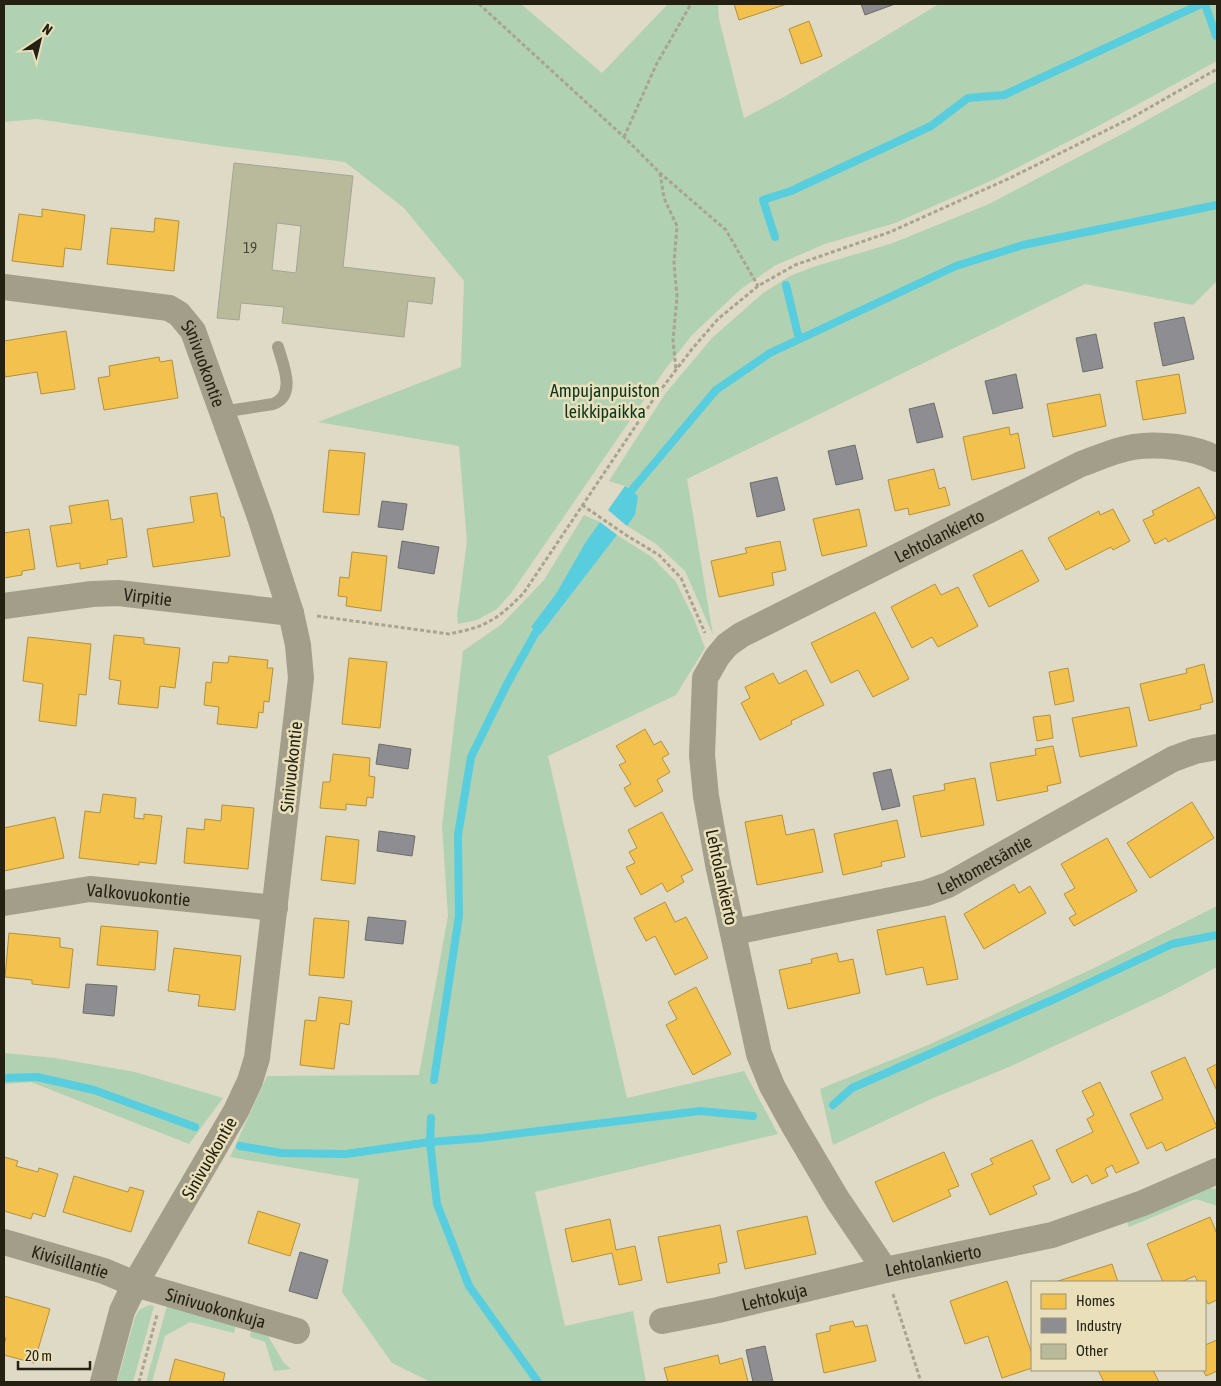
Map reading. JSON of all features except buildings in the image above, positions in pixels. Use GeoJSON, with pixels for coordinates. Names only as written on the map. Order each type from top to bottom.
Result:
{"type":"FeatureCollection","features":[{"type":"Feature","properties":{"kind":"street","name":"Sinivuokontie"},"geometry":{"type":"LineString","coordinates":[[4,287],[168,308],[179,314],[193,331],[260,517],[291,613],[298,645],[301,678],[257,1058],[250,1081],[236,1111],[135,1284],[122,1311],[103,1382]]}},
{"type":"Feature","properties":{"kind":"street","name":"Lehtolankierto"},"geometry":{"type":"LineString","coordinates":[[1217,459],[1209,454],[1182,448],[1150,446],[1132,447],[1115,451],[1081,464],[741,634],[727,645],[717,657],[705,678],[702,755],[706,796],[713,835],[760,1054],[772,1086],[837,1199],[885,1270],[1052,1236],[1143,1204],[1217,1171]]}},
{"type":"Feature","properties":{"kind":"street","name":"Virpitie"},"geometry":{"type":"LineString","coordinates":[[4,606],[92,594],[118,593],[291,613]]}},
{"type":"Feature","properties":{"kind":"street","name":"Lehtometsäntie"},"geometry":{"type":"LineString","coordinates":[[734,932],[926,893],[940,888],[968,875],[1173,759],[1195,751],[1217,747]]}},
{"type":"Feature","properties":{"kind":"street","name":"Valkovuokontie"},"geometry":{"type":"LineString","coordinates":[[4,903],[90,888],[275,908]]}},
{"type":"Feature","properties":{"kind":"street","name":"Kivisillantie"},"geometry":{"type":"LineString","coordinates":[[4,1242],[104,1271],[135,1284]]}},
{"type":"Feature","properties":{"kind":"street","name":"Lehtokuja"},"geometry":{"type":"LineString","coordinates":[[662,1321],[718,1310],[885,1270]]}},
{"type":"Feature","properties":{"kind":"street","name":"Sinivuokonkuja"},"geometry":{"type":"LineString","coordinates":[[135,1284],[297,1331]]}},
{"type":"Feature","properties":{"kind":"lane"},"geometry":{"type":"LineString","coordinates":[[222,412],[273,404],[282,398],[287,380],[278,347]]}},
{"type":"Feature","properties":{"kind":"path"},"geometry":{"type":"LineString","coordinates":[[479,4],[624,137],[660,173],[726,230],[758,286]]}},
{"type":"Feature","properties":{"kind":"path"},"geometry":{"type":"LineString","coordinates":[[624,137],[656,65],[691,4]]}},
{"type":"Feature","properties":{"kind":"path"},"geometry":{"type":"LineString","coordinates":[[291,613],[449,634],[470,630],[489,622],[523,594],[653,400],[692,349],[718,319],[758,286],[795,265],[890,232],[1010,178],[1132,117],[1217,69]]}},
{"type":"Feature","properties":{"kind":"path"},"geometry":{"type":"LineString","coordinates":[[660,173],[664,198],[677,226],[674,262],[677,297],[673,340],[676,370]]}},
{"type":"Feature","properties":{"kind":"path"},"geometry":{"type":"LineString","coordinates":[[582,505],[659,555],[681,578],[717,657]]}},
{"type":"Feature","properties":{"kind":"path"},"geometry":{"type":"LineString","coordinates":[[885,1270],[921,1382]]}},
{"type":"Feature","properties":{"kind":"path"},"geometry":{"type":"LineString","coordinates":[[139,1382],[163,1292]]}},
{"type":"Feature","properties":{"kind":"green space","name":"Ampujanpuiston leikkipaikka"},"geometry":{"type":"Polygon","coordinates":[[[4,4],[521,4],[602,73],[668,4],[718,4],[719,19],[744,118],[784,97],[939,4],[1217,4],[1217,34],[1214,36],[1217,35],[1217,61],[1089,131],[995,179],[895,223],[825,244],[776,265],[741,289],[692,335],[664,371],[512,592],[497,609],[477,620],[458,624],[457,616],[467,542],[459,446],[318,422],[461,367],[464,281],[404,208],[345,162],[219,146],[37,119],[4,122],[4,4]]]}},
{"type":"Feature","properties":{"kind":"green space"},"geometry":{"type":"Polygon","coordinates":[[[1217,81],[1217,281],[1193,305],[1085,284],[687,479],[713,635],[685,571],[656,544],[627,526],[635,515],[625,486],[609,481],[665,394],[712,338],[763,293],[790,276],[813,267],[893,243],[989,204],[1124,133],[1217,81]]]}},
{"type":"Feature","properties":{"kind":"green space"},"geometry":{"type":"Polygon","coordinates":[[[584,515],[600,522],[585,543],[557,592],[531,627],[540,635],[617,535],[652,557],[676,582],[694,619],[705,648],[676,695],[548,756],[627,1098],[744,1071],[778,1134],[535,1192],[565,1326],[633,1311],[646,1382],[431,1382],[392,1363],[342,1292],[359,1179],[230,1157],[267,1076],[419,1075],[448,916],[442,826],[463,651],[502,624],[544,580],[584,515]]]}},
{"type":"Feature","properties":{"kind":"green space"},"geometry":{"type":"Polygon","coordinates":[[[1217,906],[1217,967],[1164,995],[1009,1067],[931,1099],[833,1145],[820,1089],[928,1045],[1092,969],[1217,906]]]}},
{"type":"Feature","properties":{"kind":"green space"},"geometry":{"type":"Polygon","coordinates":[[[4,1053],[55,1058],[135,1072],[223,1098],[189,1144],[31,1082],[4,1084],[4,1053]]]}},
{"type":"Feature","properties":{"kind":"green space"},"geometry":{"type":"Polygon","coordinates":[[[1210,1188],[1217,1189],[1217,1206],[1196,1199],[1129,1227],[1127,1222],[1210,1188]]]}},
{"type":"Feature","properties":{"kind":"green space"},"geometry":{"type":"Polygon","coordinates":[[[149,1305],[154,1306],[133,1382],[117,1382],[135,1317],[139,1310],[149,1305]]]}},
{"type":"Feature","properties":{"kind":"green space"},"geometry":{"type":"Polygon","coordinates":[[[167,1306],[236,1325],[234,1333],[190,1322],[165,1336],[152,1382],[146,1382],[167,1306]]]}},
{"type":"Feature","properties":{"kind":"green space"},"geometry":{"type":"Polygon","coordinates":[[[251,1329],[268,1336],[284,1363],[291,1369],[274,1371],[265,1342],[250,1337],[251,1329]]]}},
{"type":"Feature","properties":{"kind":"water"},"geometry":{"type":"Polygon","coordinates":[[[625,486],[638,496],[635,515],[627,526],[608,510],[625,486]]]}},
{"type":"Feature","properties":{"kind":"water"},"geometry":{"type":"Polygon","coordinates":[[[600,522],[617,535],[540,635],[531,627],[557,592],[585,543],[600,522]]]}},
{"type":"Feature","properties":{"kind":"waterway"},"geometry":{"type":"LineString","coordinates":[[775,237],[763,200],[791,191],[931,126],[968,98],[1004,95],[1201,4]]}},
{"type":"Feature","properties":{"kind":"waterway"},"geometry":{"type":"LineString","coordinates":[[1205,4],[1216,36]]}},
{"type":"Feature","properties":{"kind":"waterway"},"geometry":{"type":"LineString","coordinates":[[631,491],[716,390],[770,353],[956,266],[1023,245],[1217,205]]}},
{"type":"Feature","properties":{"kind":"waterway"},"geometry":{"type":"LineString","coordinates":[[786,285],[799,339]]}},
{"type":"Feature","properties":{"kind":"waterway"},"geometry":{"type":"LineString","coordinates":[[434,1080],[459,916],[458,835],[471,757],[507,684],[536,632]]}},
{"type":"Feature","properties":{"kind":"waterway"},"geometry":{"type":"LineString","coordinates":[[833,1105],[852,1088],[1059,997],[1172,944],[1217,935]]}},
{"type":"Feature","properties":{"kind":"waterway"},"geometry":{"type":"LineString","coordinates":[[4,1078],[37,1077],[94,1090],[195,1127]]}},
{"type":"Feature","properties":{"kind":"waterway"},"geometry":{"type":"LineString","coordinates":[[240,1146],[281,1153],[346,1154],[430,1142],[482,1138],[700,1111],[753,1116]]}},
{"type":"Feature","properties":{"kind":"waterway"},"geometry":{"type":"LineString","coordinates":[[431,1118],[430,1142],[437,1204],[469,1286],[538,1382]]}}]}
